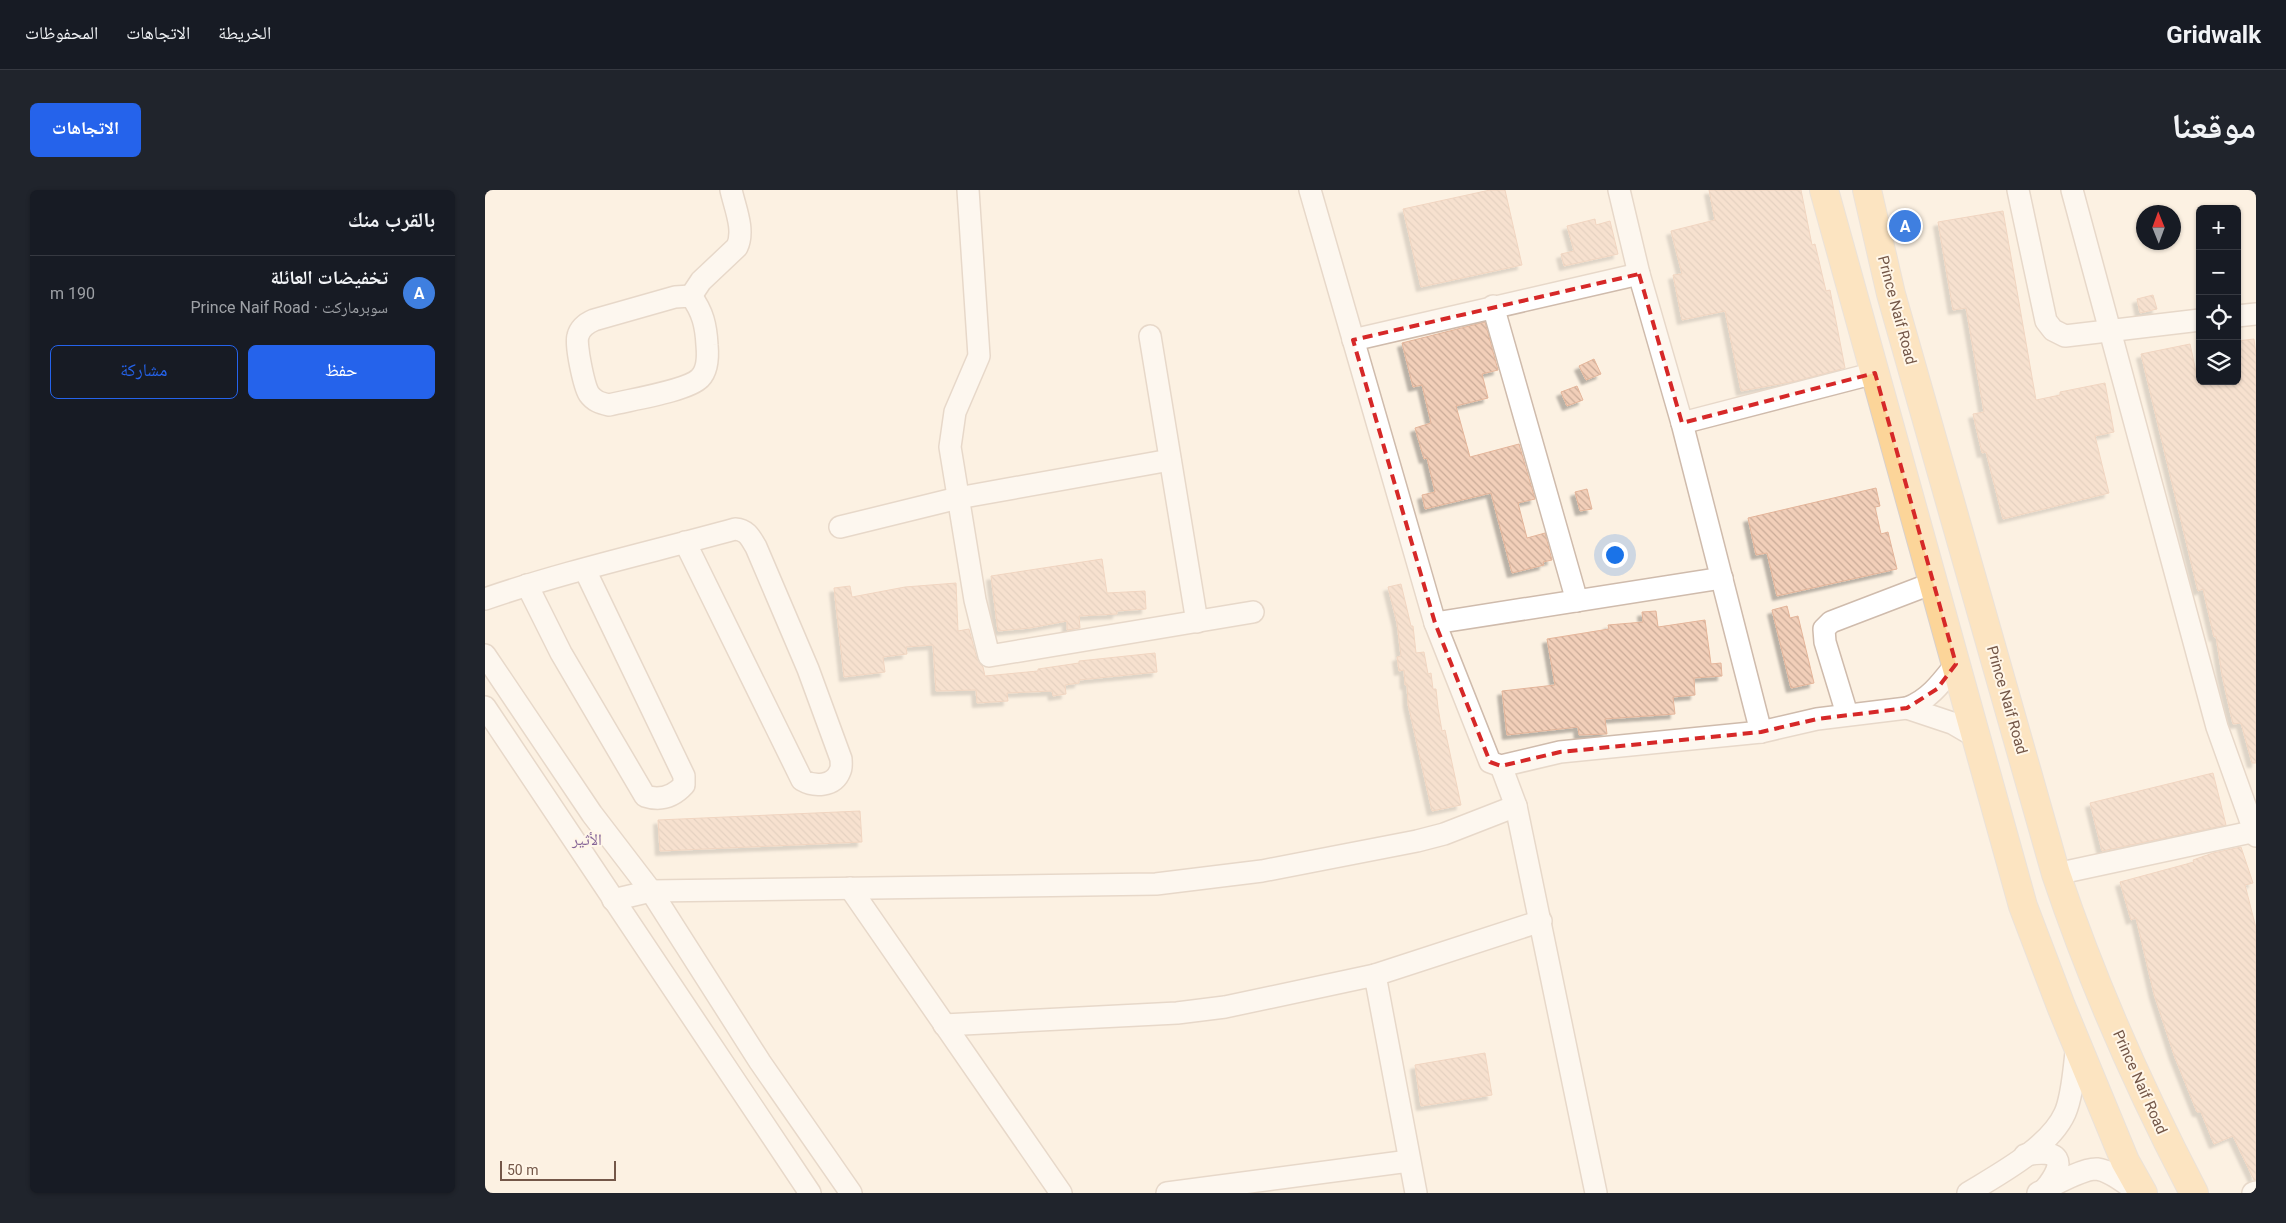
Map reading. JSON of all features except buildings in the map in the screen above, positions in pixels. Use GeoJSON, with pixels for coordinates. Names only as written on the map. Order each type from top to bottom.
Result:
{"type":"FeatureCollection","features":[{"type":"Feature","properties":{"kind":"main road"},"geometry":{"type":"LineString","coordinates":[[1824,190],[2023,906],[2125,1161],[2143,1193]]}},
{"type":"Feature","properties":{"kind":"main road","name":"Prince Naif Road"},"geometry":{"type":"LineString","coordinates":[[1867,190],[1891,294],[2057,874],[2079,942],[2154,1116],[2194,1193]]}},
{"type":"Feature","properties":{"kind":"street"},"geometry":{"type":"LineString","coordinates":[[691,296],[700,308],[707,329],[706,368],[699,379],[683,388],[609,405],[596,402],[588,392],[578,347],[578,336],[584,325],[594,320],[666,299],[691,296],[701,281],[737,248],[740,241],[741,232],[731,190]]}},
{"type":"Feature","properties":{"kind":"street"},"geometry":{"type":"LineString","coordinates":[[968,190],[979,356],[955,412],[950,447],[975,600],[989,656],[1253,612]]}},
{"type":"Feature","properties":{"kind":"street"},"geometry":{"type":"LineString","coordinates":[[1311,190],[1435,623],[1490,762],[1501,766],[1560,752],[1761,732],[1847,714],[1907,708],[1916,705],[1937,689],[1956,664]]}},
{"type":"Feature","properties":{"kind":"street"},"geometry":{"type":"LineString","coordinates":[[1619,190],[1639,274],[1682,423],[1761,732]]}},
{"type":"Feature","properties":{"kind":"street"},"geometry":{"type":"LineString","coordinates":[[2018,190],[2046,321],[2053,330],[2065,336],[2196,320]]}},
{"type":"Feature","properties":{"kind":"street"},"geometry":{"type":"LineString","coordinates":[[2057,874],[2255,833],[2217,727],[2072,190]]}},
{"type":"Feature","properties":{"kind":"street"},"geometry":{"type":"LineString","coordinates":[[1353,340],[1493,306],[1639,274]]}},
{"type":"Feature","properties":{"kind":"street"},"geometry":{"type":"LineString","coordinates":[[1493,306],[1577,601]]}},
{"type":"Feature","properties":{"kind":"street"},"geometry":{"type":"LineString","coordinates":[[2241,316],[2256,314]]}},
{"type":"Feature","properties":{"kind":"street"},"geometry":{"type":"LineString","coordinates":[[1150,336],[1197,622]]}},
{"type":"Feature","properties":{"kind":"street"},"geometry":{"type":"LineString","coordinates":[[1682,423],[1875,373]]}},
{"type":"Feature","properties":{"kind":"street"},"geometry":{"type":"LineString","coordinates":[[840,527],[958,498],[1170,460]]}},
{"type":"Feature","properties":{"kind":"street"},"geometry":{"type":"LineString","coordinates":[[485,599],[527,585],[685,542],[735,529],[743,529],[749,534],[756,547],[808,669],[841,759],[841,771],[833,780],[821,785],[811,786],[802,780],[685,542]]}},
{"type":"Feature","properties":{"kind":"street"},"geometry":{"type":"LineString","coordinates":[[527,585],[561,653],[645,796],[655,799],[669,797],[684,785],[684,776],[585,570]]}},
{"type":"Feature","properties":{"kind":"street"},"geometry":{"type":"LineString","coordinates":[[1435,623],[1722,578]]}},
{"type":"Feature","properties":{"kind":"street"},"geometry":{"type":"LineString","coordinates":[[1847,714],[1825,642],[1824,629],[1831,622],[1933,583]]}},
{"type":"Feature","properties":{"kind":"street"},"geometry":{"type":"LineString","coordinates":[[485,655],[592,814],[651,891],[760,1062],[851,1193]]}},
{"type":"Feature","properties":{"kind":"street"},"geometry":{"type":"LineString","coordinates":[[485,707],[572,834],[613,900],[809,1193]]}},
{"type":"Feature","properties":{"kind":"street"},"geometry":{"type":"LineString","coordinates":[[1907,708],[1952,723],[1976,737]]}},
{"type":"Feature","properties":{"kind":"street"},"geometry":{"type":"LineString","coordinates":[[1501,766],[1516,806],[1596,1193]]}},
{"type":"Feature","properties":{"kind":"street"},"geometry":{"type":"LineString","coordinates":[[613,900],[651,891],[1156,884],[1262,871],[1417,841],[1444,834],[1516,806]]}},
{"type":"Feature","properties":{"kind":"street"},"geometry":{"type":"LineString","coordinates":[[850,888],[1061,1193]]}},
{"type":"Feature","properties":{"kind":"street"},"geometry":{"type":"LineString","coordinates":[[944,1025],[1177,1013],[1225,1007],[1375,975],[1541,921]]}},
{"type":"Feature","properties":{"kind":"street"},"geometry":{"type":"LineString","coordinates":[[1375,975],[1416,1193]]}},
{"type":"Feature","properties":{"kind":"street"},"geometry":{"type":"LineString","coordinates":[[1968,1193],[2047,1139],[2058,1126],[2066,1112],[2077,1045]]}},
{"type":"Feature","properties":{"kind":"street"},"geometry":{"type":"LineString","coordinates":[[2025,1155],[2041,1152],[2050,1153],[2056,1158],[2059,1166],[2056,1176],[2042,1191]]}},
{"type":"Feature","properties":{"kind":"street"},"geometry":{"type":"LineString","coordinates":[[1167,1193],[1409,1161]]}},
{"type":"Feature","properties":{"kind":"street"},"geometry":{"type":"LineString","coordinates":[[2042,1191],[2085,1171],[2096,1169],[2108,1173],[2139,1193]]}},
{"type":"Feature","properties":{"kind":"street"},"geometry":{"type":"LineString","coordinates":[[2194,1193],[2201,1193]]}},
{"type":"Feature","properties":{"kind":"highlighted area"},"geometry":{"type":"Polygon","coordinates":[[[1639,274],[1682,423],[1875,373],[1956,664],[1937,689],[1907,708],[1817,719],[1761,732],[1560,752],[1501,766],[1490,762],[1435,623],[1353,340],[1639,274]]]}},
{"type":"Feature","properties":{"kind":"place","name":"تخفيضات العائلة"},"geometry":{"type":"Point","coordinates":[1905,226]}},
{"type":"Feature","properties":{"kind":"district","name":"الأثير"},"geometry":{"type":"Point","coordinates":[587,839]}}]}
